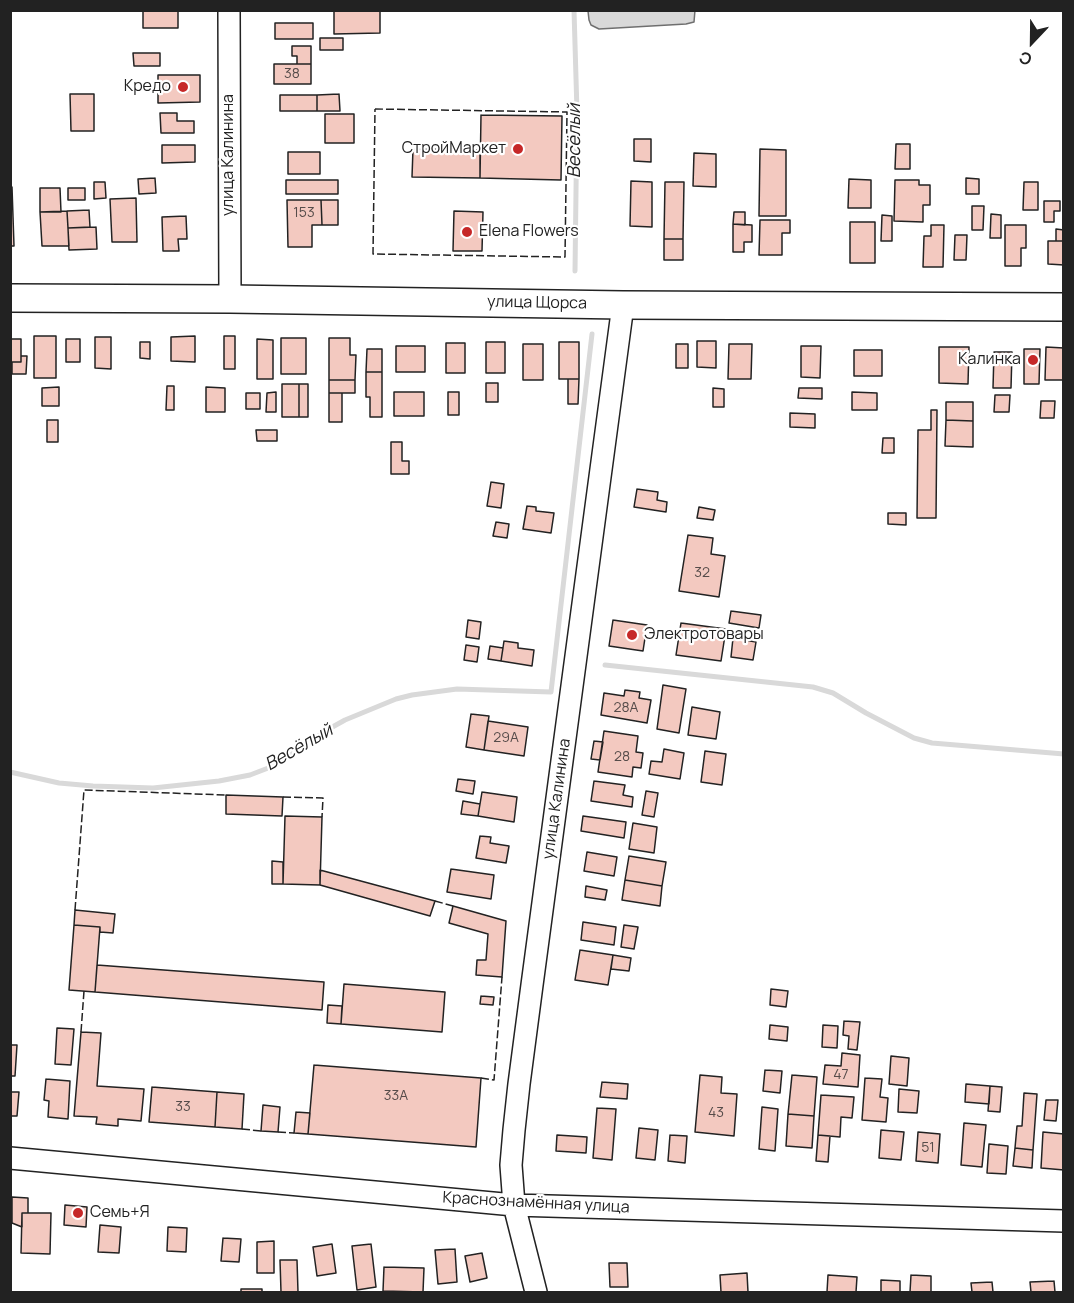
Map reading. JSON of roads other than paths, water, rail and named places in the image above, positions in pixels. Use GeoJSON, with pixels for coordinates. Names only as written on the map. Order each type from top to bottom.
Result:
{"type":"FeatureCollection","features":[{"type":"Feature","properties":{"kind":"main road","name":"улица Щорса"},"geometry":{"type":"LineString","coordinates":[[10,298],[1064,307]]}},
{"type":"Feature","properties":{"kind":"street","name":"улица Калинина"},"geometry":{"type":"LineString","coordinates":[[229,10],[230,299]]}},
{"type":"Feature","properties":{"kind":"street","name":"улица Калинина"},"geometry":{"type":"LineString","coordinates":[[536,1293],[514,1205],[512,1165],[519,1084],[623,304]]}},
{"type":"Feature","properties":{"kind":"street","name":"Краснознамённая улица"},"geometry":{"type":"LineString","coordinates":[[10,1158],[514,1205],[1064,1221]]}},
{"type":"Feature","properties":{"kind":"waterway","name":"Весёлый"},"geometry":{"type":"LineString","coordinates":[[574,10],[577,112],[575,271]]}},
{"type":"Feature","properties":{"kind":"waterway","name":"Весёлый"},"geometry":{"type":"LineString","coordinates":[[10,772],[59,783],[93,786],[153,788],[219,781],[250,775],[276,765],[345,720],[396,699],[457,689],[551,692],[592,334]]}},
{"type":"Feature","properties":{"kind":"waterway"},"geometry":{"type":"LineString","coordinates":[[605,665],[813,687],[833,693],[914,738],[932,743],[1064,754]]}},
{"type":"Feature","properties":{"kind":"place","name":"Кредо"},"geometry":{"type":"Point","coordinates":[183,87]}},
{"type":"Feature","properties":{"kind":"place","name":"СтройМаркет"},"geometry":{"type":"Point","coordinates":[518,149]}},
{"type":"Feature","properties":{"kind":"place","name":"Elena Flowers"},"geometry":{"type":"Point","coordinates":[467,232]}},
{"type":"Feature","properties":{"kind":"place","name":"Калинка"},"geometry":{"type":"Point","coordinates":[1033,360]}},
{"type":"Feature","properties":{"kind":"place","name":"Электротовары"},"geometry":{"type":"Point","coordinates":[632,635]}},
{"type":"Feature","properties":{"kind":"place","name":"Семь+Я"},"geometry":{"type":"Point","coordinates":[78,1213]}}]}
